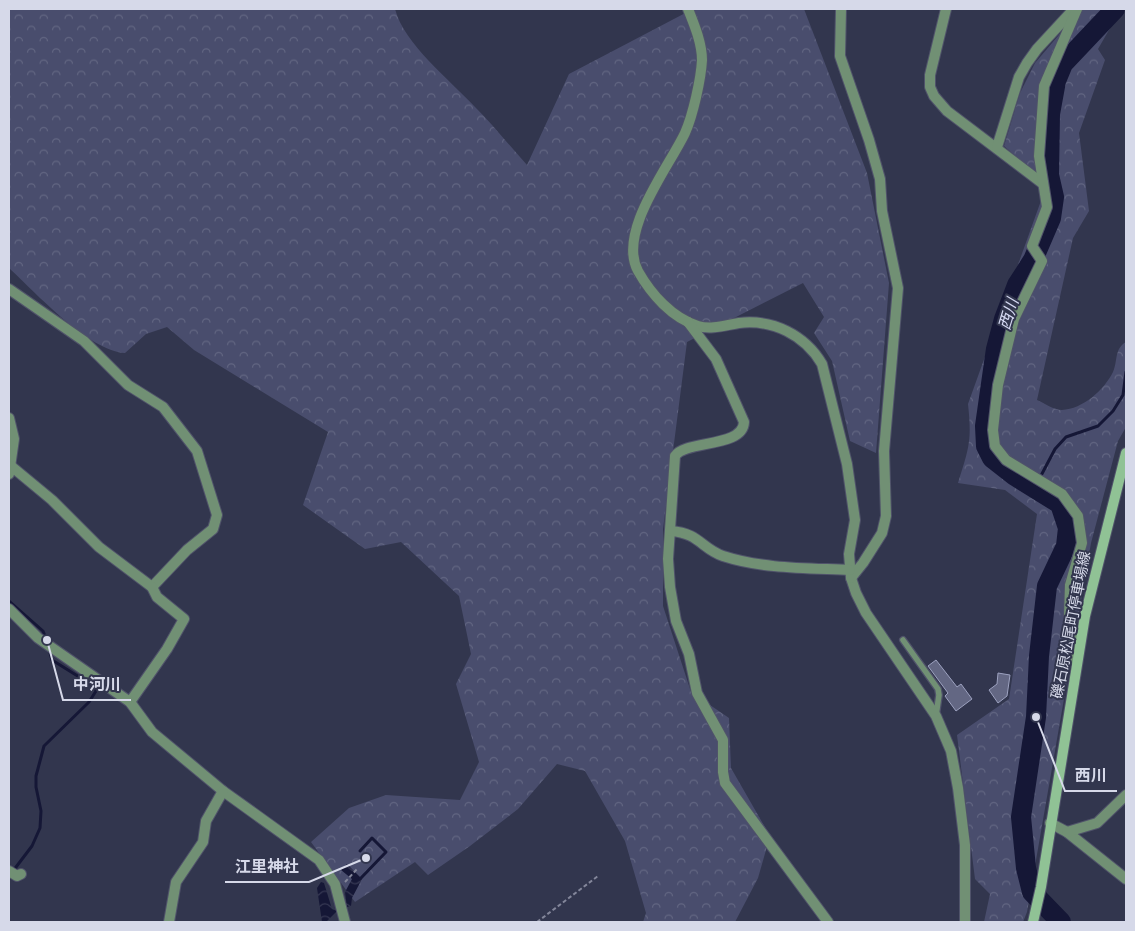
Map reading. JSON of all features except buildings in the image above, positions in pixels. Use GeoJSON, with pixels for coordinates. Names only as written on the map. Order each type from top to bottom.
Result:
{"type":"FeatureCollection","features":[{"type":"Feature","properties":{"kind":"main road","name":"礫石原松尾町停車場線"},"geometry":{"type":"LineString","coordinates":[[1034,918],[1041,887],[1076,662],[1087,606],[1126,453]]}},
{"type":"Feature","properties":{"kind":"street"},"geometry":{"type":"LineString","coordinates":[[688,9],[695,25],[702,59],[694,106],[685,132],[639,216],[633,253],[637,269],[664,306],[686,320],[698,326],[711,327],[754,322],[785,330],[802,339],[814,351],[822,364],[847,464],[854,520],[849,554],[851,574],[866,614],[936,716],[951,752],[958,788],[965,845],[965,922]]}},
{"type":"Feature","properties":{"kind":"street"},"geometry":{"type":"LineString","coordinates":[[671,531],[693,536],[714,551],[729,557],[785,567],[851,574],[863,563],[882,533],[886,516],[884,450],[898,288],[882,211],[880,179],[869,140],[840,56],[840,9]]}},
{"type":"Feature","properties":{"kind":"street"},"geometry":{"type":"LineString","coordinates":[[946,9],[930,75],[930,87],[939,104],[1042,183]]}},
{"type":"Feature","properties":{"kind":"street"},"geometry":{"type":"LineString","coordinates":[[997,147],[1019,76],[1036,48],[1075,9]]}},
{"type":"Feature","properties":{"kind":"street"},"geometry":{"type":"LineString","coordinates":[[1075,9],[1044,86],[1039,156],[1042,183],[1048,207],[1032,246],[1042,261],[1014,319],[994,411],[995,446],[1006,460],[1062,494],[1078,516],[1082,542],[1070,585],[1069,617],[1076,662]]}},
{"type":"Feature","properties":{"kind":"street"},"geometry":{"type":"LineString","coordinates":[[9,289],[84,341],[128,385],[163,407],[197,451],[217,515],[216,523],[213,529],[187,550],[152,588]]}},
{"type":"Feature","properties":{"kind":"street"},"geometry":{"type":"LineString","coordinates":[[686,320],[716,359],[744,422],[744,427],[738,434],[676,454],[668,559],[670,587],[676,622],[689,654],[697,693],[723,740],[725,783],[828,922]]}},
{"type":"Feature","properties":{"kind":"street"},"geometry":{"type":"LineString","coordinates":[[9,418],[14,439],[10,470],[52,500],[99,547],[152,588],[156,597],[184,619],[167,649],[130,702]]}},
{"type":"Feature","properties":{"kind":"street"},"geometry":{"type":"LineString","coordinates":[[9,609],[47,644],[130,702],[152,732],[223,791],[319,860],[335,884],[345,922]]}},
{"type":"Feature","properties":{"kind":"street"},"geometry":{"type":"LineString","coordinates":[[169,922],[176,882],[203,842],[206,821],[223,791]]}},
{"type":"Feature","properties":{"kind":"street"},"geometry":{"type":"LineString","coordinates":[[1067,832],[1097,823],[1126,795]]}},
{"type":"Feature","properties":{"kind":"street"},"geometry":{"type":"LineString","coordinates":[[1050,823],[1067,832],[1126,879]]}},
{"type":"Feature","properties":{"kind":"lane"},"geometry":{"type":"LineString","coordinates":[[903,640],[938,689],[936,716]]}},
{"type":"Feature","properties":{"kind":"path"},"geometry":{"type":"LineString","coordinates":[[349,878],[358,868]]}},
{"type":"Feature","properties":{"kind":"path"},"geometry":{"type":"LineString","coordinates":[[537,922],[598,876]]}},
{"type":"Feature","properties":{"kind":"green space"},"geometry":{"type":"Polygon","coordinates":[[[9,9],[395,9],[408,35],[429,61],[482,114],[527,165],[569,74],[693,9],[804,9],[867,173],[889,283],[876,453],[850,441],[832,361],[814,333],[824,317],[803,283],[687,342],[663,529],[663,606],[691,692],[729,718],[731,768],[770,836],[758,878],[735,922],[643,922],[646,913],[625,841],[585,771],[557,764],[518,809],[428,875],[415,862],[355,902],[311,842],[349,808],[386,795],[460,800],[479,762],[456,684],[471,654],[459,596],[401,542],[365,549],[303,505],[328,432],[194,350],[167,327],[146,334],[125,353],[111,350],[95,342],[64,319],[9,268],[9,9]]]}},
{"type":"Feature","properties":{"kind":"green space"},"geometry":{"type":"Polygon","coordinates":[[[1081,9],[1121,9],[1098,49],[1105,60],[1079,133],[1089,211],[1073,238],[1037,400],[1059,410],[1070,409],[1085,402],[1098,392],[1109,379],[1115,368],[1118,352],[1126,342],[1126,427],[1118,441],[1091,543],[1027,912],[1023,922],[984,922],[990,894],[975,879],[957,735],[1009,699],[1037,514],[1005,490],[958,483],[969,444],[968,404],[1047,184],[1004,146],[1020,93],[1035,63],[1081,9]]]}},
{"type":"Feature","properties":{"kind":"water"},"geometry":{"type":"Polygon","coordinates":[[[347,864],[362,879],[352,898],[351,906],[347,907],[345,892],[352,879],[341,870],[347,864]]]}},
{"type":"Feature","properties":{"kind":"water"},"geometry":{"type":"Polygon","coordinates":[[[321,882],[324,883],[332,909],[337,911],[326,922],[322,922],[317,888],[321,882]]]}},
{"type":"Feature","properties":{"kind":"waterway","name":"西川"},"geometry":{"type":"LineString","coordinates":[[1061,922],[1032,892],[1026,868],[1021,817],[1036,717],[1039,656],[1047,586],[1066,546],[1068,528],[1060,504],[1015,476],[992,458],[986,446],[985,426],[996,349],[1004,319],[1017,285],[1033,260],[1051,218],[1054,197],[1049,175],[1050,114],[1056,81],[1063,64],[1115,9]]}},
{"type":"Feature","properties":{"kind":"waterway"},"geometry":{"type":"LineString","coordinates":[[1035,487],[1055,449],[1066,437],[1098,426],[1113,411],[1123,395],[1126,372]]}},
{"type":"Feature","properties":{"kind":"waterway"},"geometry":{"type":"LineString","coordinates":[[9,601],[43,631],[47,641]]}},
{"type":"Feature","properties":{"kind":"waterway"},"geometry":{"type":"LineString","coordinates":[[13,871],[32,846],[40,828],[41,811],[36,787],[36,776],[44,746],[89,702],[96,691],[92,685],[52,660],[49,649]]}},
{"type":"Feature","properties":{"kind":"waterway"},"geometry":{"type":"LineString","coordinates":[[360,851],[372,838],[386,852],[360,879]]}},
{"type":"Feature","properties":{"kind":"place","name":"中河川"},"geometry":{"type":"Point","coordinates":[47,640]}},
{"type":"Feature","properties":{"kind":"place","name":"西川"},"geometry":{"type":"Point","coordinates":[1036,717]}},
{"type":"Feature","properties":{"kind":"place","name":"江里神社"},"geometry":{"type":"Point","coordinates":[366,858]}}]}
